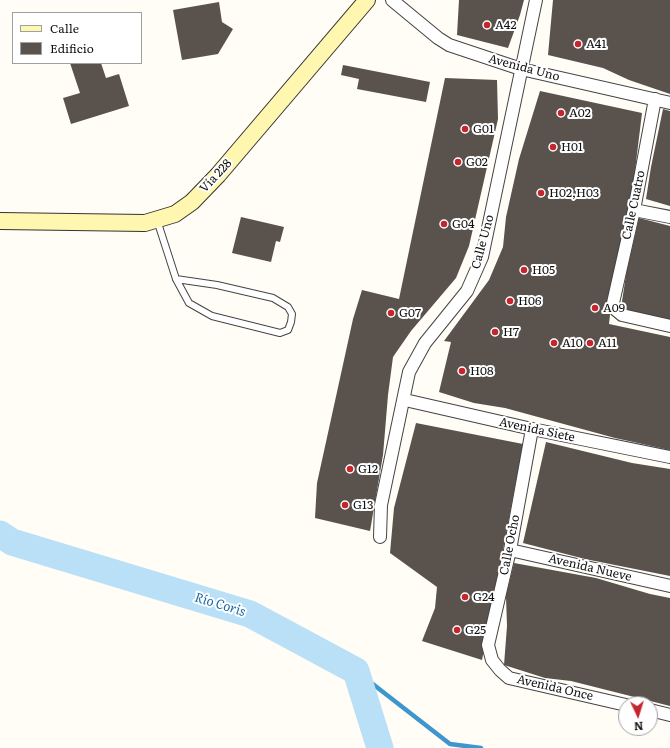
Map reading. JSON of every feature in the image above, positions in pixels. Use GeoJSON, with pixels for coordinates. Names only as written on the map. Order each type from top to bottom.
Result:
{"type":"FeatureCollection","features":[{"type":"Feature","properties":{"kind":"main road","name":"Vía 228"},"geometry":{"type":"LineString","coordinates":[[0,221],[145,223],[175,214],[192,202],[218,175],[367,0]]}},
{"type":"Feature","properties":{"kind":"street","name":"Avenida Uno"},"geometry":{"type":"LineString","coordinates":[[392,0],[427,30],[449,45],[521,69],[670,103]]}},
{"type":"Feature","properties":{"kind":"street","name":"Calle Uno"},"geometry":{"type":"LineString","coordinates":[[380,537],[381,506],[409,372],[425,343],[467,291],[482,257],[536,0]]}},
{"type":"Feature","properties":{"kind":"street","name":"Calle Cuatro"},"geometry":{"type":"LineString","coordinates":[[655,99],[634,210],[613,302],[616,310],[622,315],[670,326]]}},
{"type":"Feature","properties":{"kind":"street"},"geometry":{"type":"LineString","coordinates":[[634,210],[670,217]]}},
{"type":"Feature","properties":{"kind":"street","name":"Avenida Siete"},"geometry":{"type":"LineString","coordinates":[[404,400],[532,429],[670,457]]}},
{"type":"Feature","properties":{"kind":"street","name":"Calle Ocho"},"geometry":{"type":"LineString","coordinates":[[492,660],[488,645],[510,550],[532,429]]}},
{"type":"Feature","properties":{"kind":"street","name":"Avenida Nueve"},"geometry":{"type":"LineString","coordinates":[[510,550],[670,586]]}},
{"type":"Feature","properties":{"kind":"street","name":"Avenida Once"},"geometry":{"type":"LineString","coordinates":[[492,660],[509,678],[618,703]]}},
{"type":"Feature","properties":{"kind":"street"},"geometry":{"type":"LineString","coordinates":[[658,712],[670,715]]}},
{"type":"Feature","properties":{"kind":"lane"},"geometry":{"type":"LineString","coordinates":[[157,220],[176,279],[190,303],[212,316],[280,333],[288,330],[292,314],[288,307],[273,298],[217,285],[176,279]]}},
{"type":"Feature","properties":{"kind":"building","name":"A42"},"geometry":{"type":"Polygon","coordinates":[[[459,0],[524,0],[508,48],[457,35],[459,0]]]}},
{"type":"Feature","properties":{"kind":"building"},"geometry":{"type":"Polygon","coordinates":[[[553,0],[670,0],[670,94],[629,80],[603,68],[548,55],[553,0]]]}},
{"type":"Feature","properties":{"kind":"building"},"geometry":{"type":"Polygon","coordinates":[[[219,2],[222,22],[233,29],[218,54],[182,60],[173,10],[219,2]]]}},
{"type":"Feature","properties":{"kind":"building"},"geometry":{"type":"Polygon","coordinates":[[[70,64],[101,64],[106,78],[119,74],[129,106],[71,124],[63,98],[80,93],[70,64]]]}},
{"type":"Feature","properties":{"kind":"building"},"geometry":{"type":"Polygon","coordinates":[[[343,65],[430,82],[426,102],[357,89],[359,79],[341,75],[343,65]]]}},
{"type":"Feature","properties":{"kind":"building"},"geometry":{"type":"Polygon","coordinates":[[[445,78],[497,80],[498,119],[469,246],[456,278],[411,331],[393,357],[383,455],[370,531],[315,518],[317,483],[353,319],[362,290],[399,299],[445,78]]]}},
{"type":"Feature","properties":{"kind":"building"},"geometry":{"type":"Polygon","coordinates":[[[540,91],[642,113],[632,195],[614,278],[609,324],[670,337],[670,450],[615,438],[505,408],[474,403],[439,392],[451,342],[444,341],[489,280],[503,247],[506,217],[519,159],[540,91]]]}},
{"type":"Feature","properties":{"kind":"building"},"geometry":{"type":"Polygon","coordinates":[[[663,109],[670,111],[670,206],[646,199],[663,109]]]}},
{"type":"Feature","properties":{"kind":"building"},"geometry":{"type":"Polygon","coordinates":[[[241,217],[284,227],[280,242],[276,241],[271,262],[232,253],[241,217]]]}},
{"type":"Feature","properties":{"kind":"building"},"geometry":{"type":"Polygon","coordinates":[[[639,218],[670,226],[670,322],[621,308],[626,275],[639,218]]]}},
{"type":"Feature","properties":{"kind":"building"},"geometry":{"type":"Polygon","coordinates":[[[416,423],[523,444],[482,660],[422,641],[435,608],[437,587],[390,553],[394,508],[416,423]]]}},
{"type":"Feature","properties":{"kind":"building"},"geometry":{"type":"Polygon","coordinates":[[[546,442],[632,463],[670,469],[670,576],[585,559],[523,543],[546,442]]]}},
{"type":"Feature","properties":{"kind":"building"},"geometry":{"type":"Polygon","coordinates":[[[514,563],[596,578],[650,594],[670,598],[670,706],[658,703],[658,696],[630,696],[571,681],[545,678],[504,665],[507,626],[506,596],[514,563]]]}},
{"type":"Feature","properties":{"kind":"waterway","name":"Río Coris"},"geometry":{"type":"LineString","coordinates":[[0,534],[12,542],[250,614],[356,671],[380,748]]}},
{"type":"Feature","properties":{"kind":"waterway"},"geometry":{"type":"LineString","coordinates":[[356,671],[450,744],[481,748]]}},
{"type":"Feature","properties":{"kind":"place","name":"A42"},"geometry":{"type":"Point","coordinates":[487,25]}},
{"type":"Feature","properties":{"kind":"place","name":"A41"},"geometry":{"type":"Point","coordinates":[578,44]}},
{"type":"Feature","properties":{"kind":"place","name":"A02"},"geometry":{"type":"Point","coordinates":[561,113]}},
{"type":"Feature","properties":{"kind":"place","name":"G01"},"geometry":{"type":"Point","coordinates":[465,129]}},
{"type":"Feature","properties":{"kind":"place","name":"H01"},"geometry":{"type":"Point","coordinates":[553,147]}},
{"type":"Feature","properties":{"kind":"place","name":"G02"},"geometry":{"type":"Point","coordinates":[458,162]}},
{"type":"Feature","properties":{"kind":"place","name":"H02,H03"},"geometry":{"type":"Point","coordinates":[541,193]}},
{"type":"Feature","properties":{"kind":"place","name":"G04"},"geometry":{"type":"Point","coordinates":[444,224]}},
{"type":"Feature","properties":{"kind":"place","name":"H05"},"geometry":{"type":"Point","coordinates":[524,270]}},
{"type":"Feature","properties":{"kind":"place","name":"H06"},"geometry":{"type":"Point","coordinates":[510,301]}},
{"type":"Feature","properties":{"kind":"place","name":"A09"},"geometry":{"type":"Point","coordinates":[595,308]}},
{"type":"Feature","properties":{"kind":"place","name":"G07"},"geometry":{"type":"Point","coordinates":[391,313]}},
{"type":"Feature","properties":{"kind":"place","name":"H7"},"geometry":{"type":"Point","coordinates":[495,332]}},
{"type":"Feature","properties":{"kind":"place","name":"A10"},"geometry":{"type":"Point","coordinates":[554,343]}},
{"type":"Feature","properties":{"kind":"place","name":"A11"},"geometry":{"type":"Point","coordinates":[590,343]}},
{"type":"Feature","properties":{"kind":"place","name":"H08"},"geometry":{"type":"Point","coordinates":[462,371]}},
{"type":"Feature","properties":{"kind":"place","name":"G12"},"geometry":{"type":"Point","coordinates":[350,469]}},
{"type":"Feature","properties":{"kind":"place","name":"G13"},"geometry":{"type":"Point","coordinates":[345,505]}},
{"type":"Feature","properties":{"kind":"place","name":"G24"},"geometry":{"type":"Point","coordinates":[465,597]}},
{"type":"Feature","properties":{"kind":"place","name":"G25"},"geometry":{"type":"Point","coordinates":[457,630]}}]}
